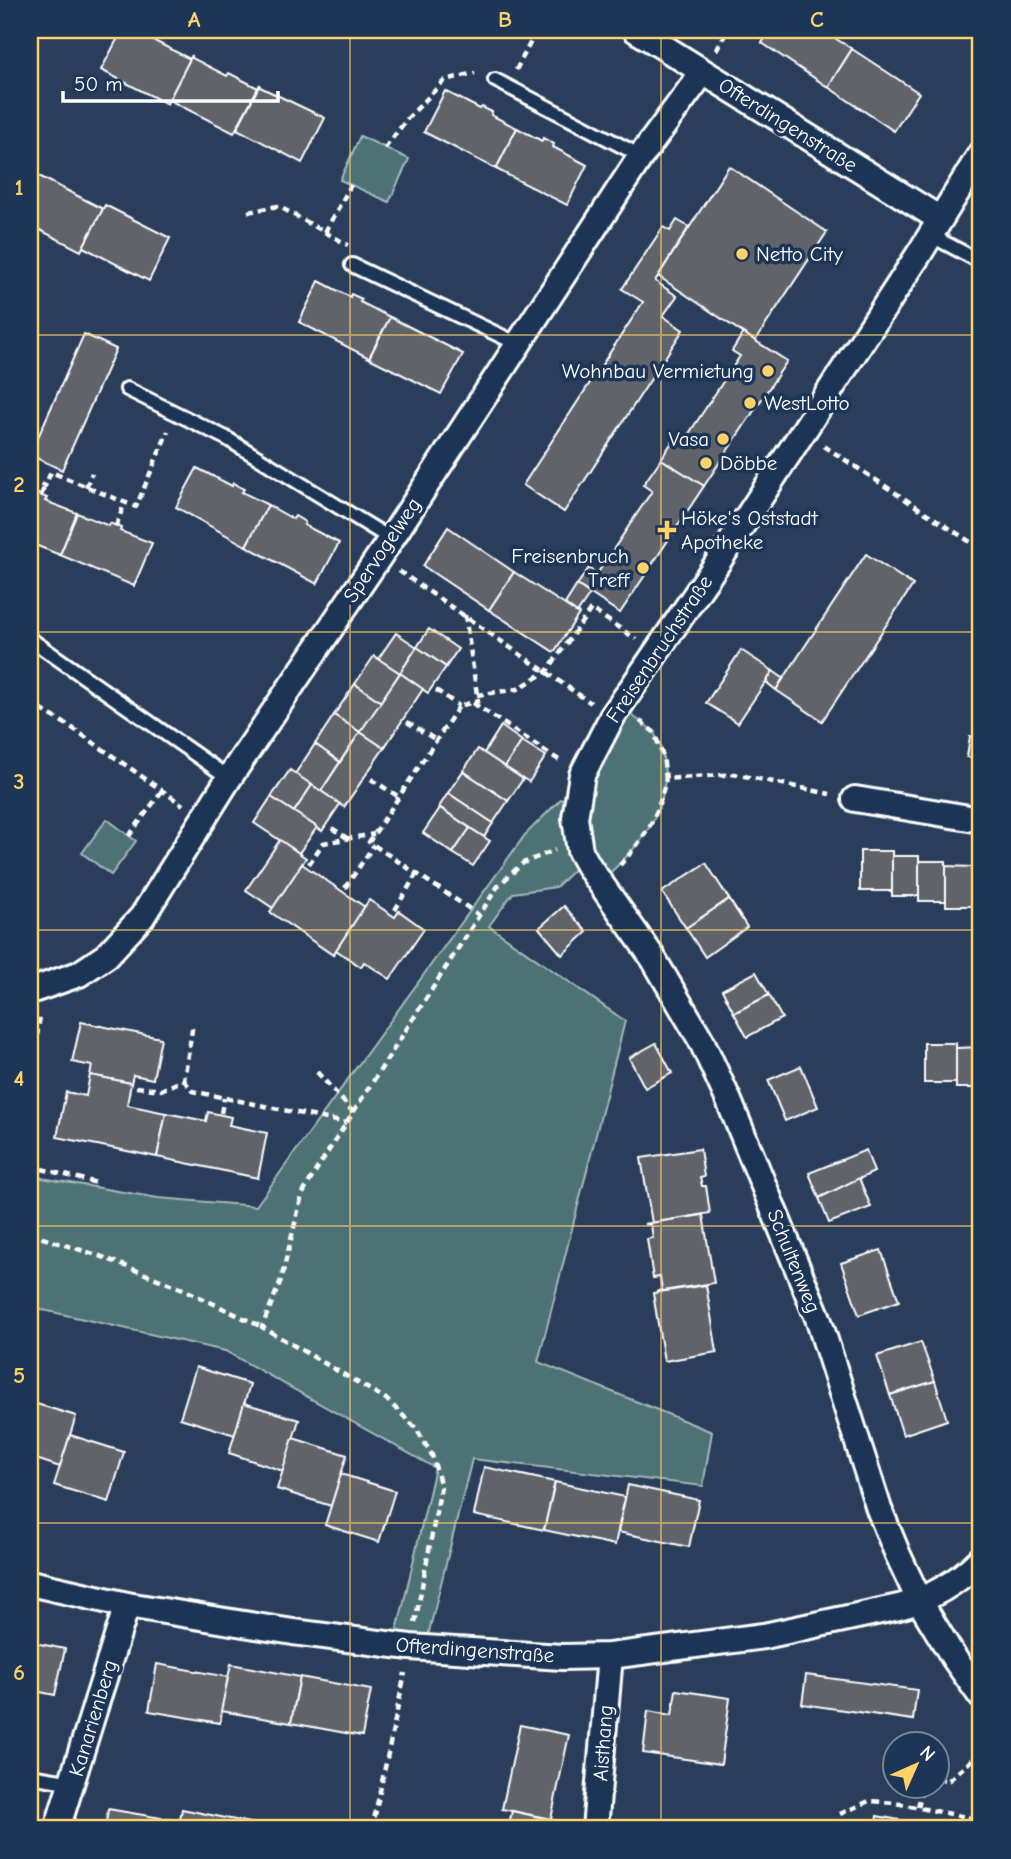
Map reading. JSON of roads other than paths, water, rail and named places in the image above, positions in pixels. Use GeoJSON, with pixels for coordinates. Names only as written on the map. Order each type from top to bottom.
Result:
{"type":"FeatureCollection","features":[{"type":"Feature","properties":{"kind":"street","name":"Ofterdingenstraße"},"geometry":{"type":"LineString","coordinates":[[636,30],[935,227]]}},
{"type":"Feature","properties":{"kind":"street","name":"Spervogelweg"},"geometry":{"type":"LineString","coordinates":[[37,989],[79,974],[106,956],[142,917],[229,778],[384,548],[641,156],[703,72]]}},
{"type":"Feature","properties":{"kind":"street","name":"Freisenbruchstraße"},"geometry":{"type":"LineString","coordinates":[[578,839],[575,818],[582,775],[615,712],[716,565],[981,153]]}},
{"type":"Feature","properties":{"kind":"street"},"geometry":{"type":"LineString","coordinates":[[855,799],[981,820]]}},
{"type":"Feature","properties":{"kind":"street","name":"Schultenweg"},"geometry":{"type":"LineString","coordinates":[[578,839],[580,851],[598,884],[653,958],[701,1040],[729,1101],[818,1318],[879,1510],[920,1602],[981,1696]]}},
{"type":"Feature","properties":{"kind":"street","name":"Ofterdingenstraße"},"geometry":{"type":"LineString","coordinates":[[30,1583],[127,1605],[410,1647],[510,1655],[610,1656],[764,1636],[920,1602],[951,1584],[981,1559]]}},
{"type":"Feature","properties":{"kind":"street","name":"Kanarienberg"},"geometry":{"type":"LineString","coordinates":[[57,1829],[127,1605]]}},
{"type":"Feature","properties":{"kind":"street","name":"Aisthang"},"geometry":{"type":"LineString","coordinates":[[595,1829],[610,1656]]}},
{"type":"Feature","properties":{"kind":"lane"},"geometry":{"type":"LineString","coordinates":[[495,79],[641,156]]}},
{"type":"Feature","properties":{"kind":"lane"},"geometry":{"type":"LineString","coordinates":[[935,227],[981,262]]}},
{"type":"Feature","properties":{"kind":"lane"},"geometry":{"type":"LineString","coordinates":[[352,265],[517,344]]}},
{"type":"Feature","properties":{"kind":"lane"},"geometry":{"type":"LineString","coordinates":[[127,389],[226,438],[384,548]]}},
{"type":"Feature","properties":{"kind":"lane"},"geometry":{"type":"LineString","coordinates":[[30,639],[229,778]]}},
{"type":"Feature","properties":{"kind":"lane"},"geometry":{"type":"LineString","coordinates":[[30,1776],[73,1783]]}},
{"type":"Feature","properties":{"kind":"place","name":"Netto City"},"geometry":{"type":"Point","coordinates":[742,254]}},
{"type":"Feature","properties":{"kind":"place","name":"Wohnbau Vermietung"},"geometry":{"type":"Point","coordinates":[768,371]}},
{"type":"Feature","properties":{"kind":"place","name":"WestLotto"},"geometry":{"type":"Point","coordinates":[750,403]}},
{"type":"Feature","properties":{"kind":"place","name":"Vasa"},"geometry":{"type":"Point","coordinates":[723,439]}},
{"type":"Feature","properties":{"kind":"place","name":"Döbbe"},"geometry":{"type":"Point","coordinates":[706,463]}},
{"type":"Feature","properties":{"kind":"place","name":"Höke's Oststadt Apotheke"},"geometry":{"type":"Point","coordinates":[667,530]}},
{"type":"Feature","properties":{"kind":"place","name":"Freisenbruch Treff"},"geometry":{"type":"Point","coordinates":[643,568]}}]}
